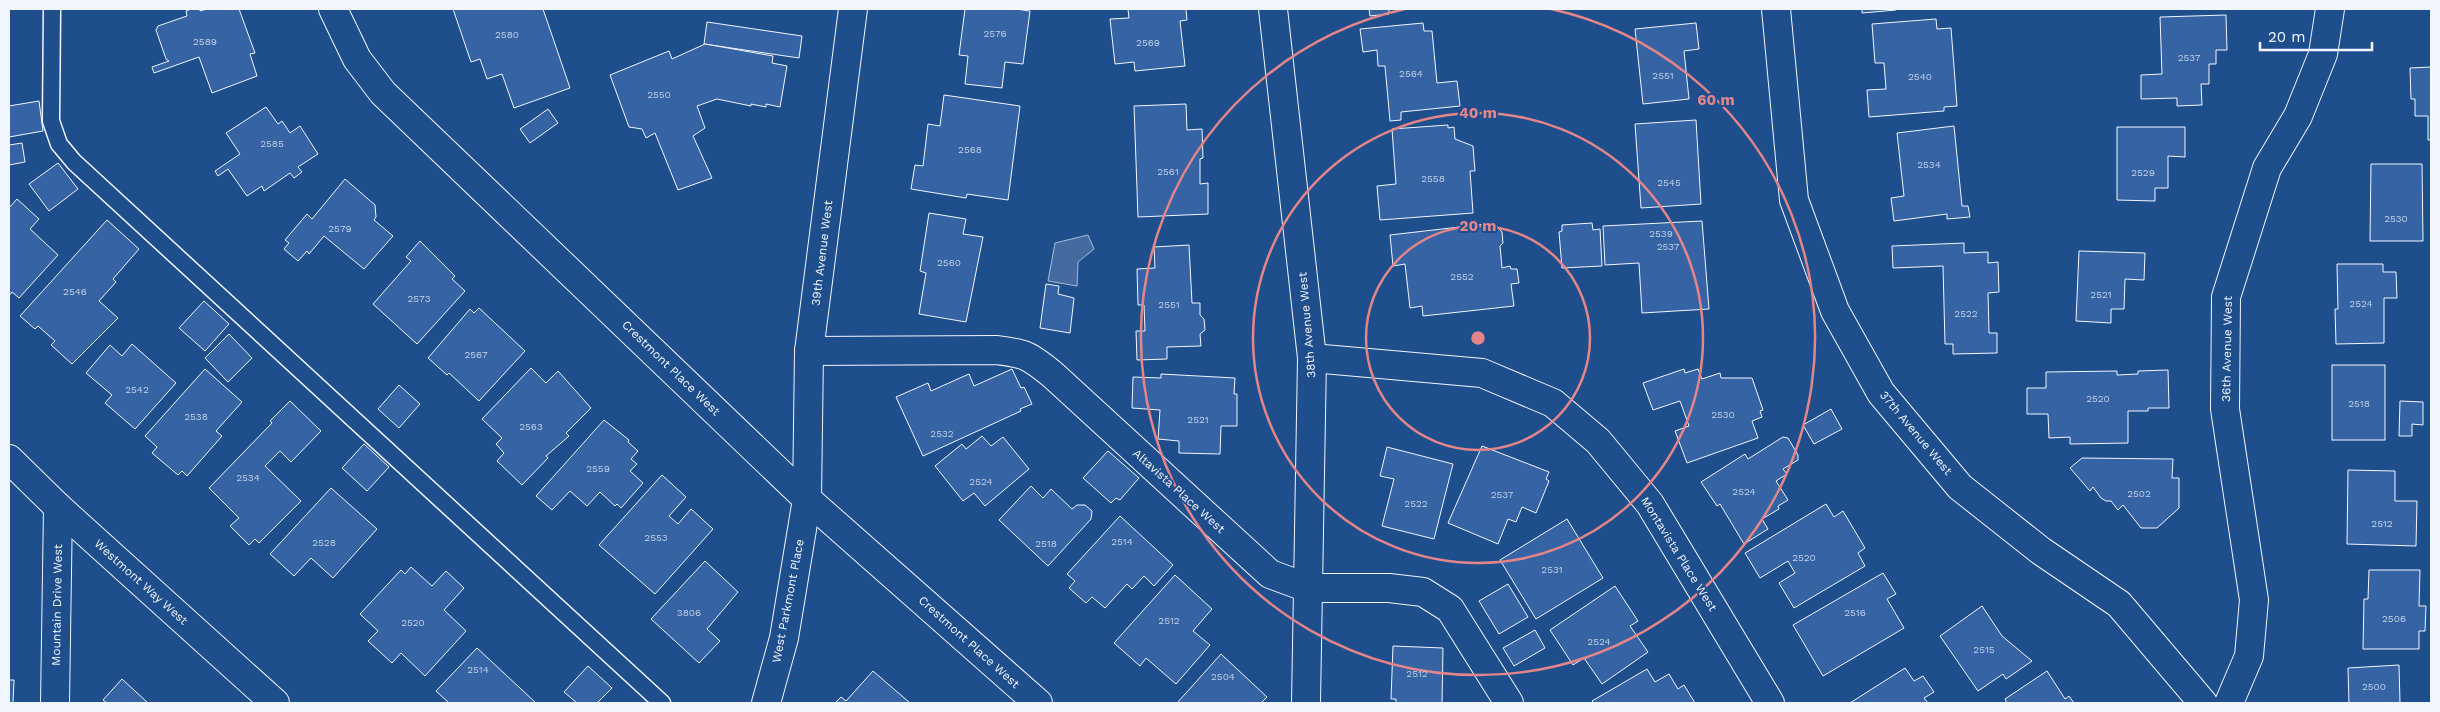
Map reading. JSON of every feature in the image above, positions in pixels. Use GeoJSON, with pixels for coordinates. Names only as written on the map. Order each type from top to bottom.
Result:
{"type":"FeatureCollection","features":[{"type":"Feature","properties":{"kind":"street","name":"Crestmont Place West"},"geometry":{"type":"LineString","coordinates":[[333,9],[357,59],[383,92],[807,499],[1038,703]]}},
{"type":"Feature","properties":{"kind":"street","name":"39th Avenue West"},"geometry":{"type":"LineString","coordinates":[[807,499],[809,351],[853,9]]}},
{"type":"Feature","properties":{"kind":"street","name":"38th Avenue West"},"geometry":{"type":"LineString","coordinates":[[1274,9],[1312,358],[1306,703]]}},
{"type":"Feature","properties":{"kind":"street","name":"37th Avenue West"},"geometry":{"type":"LineString","coordinates":[[1776,9],[1794,200],[1835,311],[1881,393],[1960,487],[2040,551],[2119,604],[2203,703]]}},
{"type":"Feature","properties":{"kind":"street","name":"36th Avenue West"},"geometry":{"type":"LineString","coordinates":[[2229,703],[2249,656],[2254,600],[2225,409],[2226,297],[2267,168],[2298,116],[2323,54],[2330,9]]}},
{"type":"Feature","properties":{"kind":"street","name":"Altavista Place West"},"geometry":{"type":"LineString","coordinates":[[809,351],[996,350],[1020,352],[1035,360],[1053,375],[1270,574],[1308,588],[1389,588],[1424,592],[1450,609],[1509,703]]}},
{"type":"Feature","properties":{"kind":"street","name":"Montavista Place West"},"geometry":{"type":"LineString","coordinates":[[1312,358],[1482,373],[1553,402],[1598,441],[1650,504],[1770,703]]}},
{"type":"Feature","properties":{"kind":"street","name":"Westmont Way West"},"geometry":{"type":"LineString","coordinates":[[9,459],[58,507],[275,703]]}},
{"type":"Feature","properties":{"kind":"street","name":"West Parkmont Place"},"geometry":{"type":"LineString","coordinates":[[766,703],[784,638],[807,499]]}},
{"type":"Feature","properties":{"kind":"street","name":"Mountain Drive West"},"geometry":{"type":"LineString","coordinates":[[55,703],[58,507]]}},
{"type":"Feature","properties":{"kind":"lane"},"geometry":{"type":"LineString","coordinates":[[52,9],[51,121],[59,144],[74,162],[662,703]]}},
{"type":"Feature","properties":{"kind":"water"},"geometry":{"type":"Polygon","coordinates":[[[1088,235],[1094,249],[1078,262],[1077,286],[1048,281],[1055,243],[1088,235]]]}},
{"type":"Feature","properties":{"kind":"building"},"geometry":{"type":"Polygon","coordinates":[[[200,9],[200,11],[207,9],[239,9],[255,53],[250,54],[257,76],[212,93],[199,57],[154,73],[152,67],[169,61],[166,59],[156,30],[158,26],[187,16],[186,11],[200,9]]]}},
{"type":"Feature","properties":{"kind":"building"},"geometry":{"type":"Polygon","coordinates":[[[453,9],[543,9],[570,88],[514,108],[502,74],[487,79],[480,59],[471,62],[453,9]]]}},
{"type":"Feature","properties":{"kind":"building"},"geometry":{"type":"Polygon","coordinates":[[[965,9],[1015,9],[1030,11],[1023,64],[1005,62],[1002,88],[965,84],[968,56],[959,55],[965,9]]]}},
{"type":"Feature","properties":{"kind":"building"},"geometry":{"type":"Polygon","coordinates":[[[1128,9],[1186,9],[1187,20],[1180,21],[1185,66],[1135,71],[1134,62],[1115,64],[1110,19],[1129,18],[1128,9]]]}},
{"type":"Feature","properties":{"kind":"building"},"geometry":{"type":"Polygon","coordinates":[[[1369,9],[1389,9],[1389,14],[1370,16],[1369,9]]]}},
{"type":"Feature","properties":{"kind":"building"},"geometry":{"type":"Polygon","coordinates":[[[1862,9],[1896,9],[1896,10],[1862,13],[1862,9]]]}},
{"type":"Feature","properties":{"kind":"building"},"geometry":{"type":"Polygon","coordinates":[[[2226,15],[2227,50],[2216,50],[2216,64],[2209,64],[2209,84],[2201,84],[2202,105],[2177,106],[2177,98],[2141,99],[2141,75],[2162,74],[2160,17],[2226,15]]]}},
{"type":"Feature","properties":{"kind":"building"},"geometry":{"type":"Polygon","coordinates":[[[1936,19],[1937,29],[1951,28],[1957,106],[1944,107],[1944,111],[1869,117],[1867,90],[1886,89],[1884,63],[1875,63],[1872,24],[1936,19]]]}},
{"type":"Feature","properties":{"kind":"building"},"geometry":{"type":"Polygon","coordinates":[[[707,22],[802,36],[799,58],[704,44],[707,22]]]}},
{"type":"Feature","properties":{"kind":"building"},"geometry":{"type":"Polygon","coordinates":[[[1423,23],[1424,31],[1432,31],[1437,83],[1457,81],[1460,106],[1401,112],[1401,120],[1390,121],[1385,66],[1378,66],[1377,50],[1363,52],[1360,29],[1423,23]]]}},
{"type":"Feature","properties":{"kind":"building"},"geometry":{"type":"Polygon","coordinates":[[[1696,23],[1699,49],[1684,51],[1689,99],[1643,104],[1635,29],[1696,23]]]}},
{"type":"Feature","properties":{"kind":"building"},"geometry":{"type":"Polygon","coordinates":[[[705,44],[773,56],[772,63],[787,66],[780,107],[766,104],[766,107],[751,104],[751,106],[717,99],[697,106],[705,128],[693,136],[712,178],[678,190],[655,133],[646,138],[642,129],[629,127],[610,75],[669,51],[672,59],[705,44]]]}},
{"type":"Feature","properties":{"kind":"building"},"geometry":{"type":"Polygon","coordinates":[[[2431,67],[2431,140],[2428,140],[2428,116],[2415,116],[2415,99],[2411,99],[2410,68],[2431,67]]]}},
{"type":"Feature","properties":{"kind":"building"},"geometry":{"type":"Polygon","coordinates":[[[944,95],[1020,106],[1008,200],[967,194],[966,198],[911,189],[915,165],[923,166],[928,124],[940,126],[944,95]]]}},
{"type":"Feature","properties":{"kind":"building"},"geometry":{"type":"Polygon","coordinates":[[[39,101],[43,131],[9,137],[9,106],[39,101]]]}},
{"type":"Feature","properties":{"kind":"building"},"geometry":{"type":"Polygon","coordinates":[[[1186,104],[1187,130],[1202,129],[1203,158],[1200,159],[1200,184],[1208,183],[1208,214],[1138,217],[1134,106],[1186,104]]]}},
{"type":"Feature","properties":{"kind":"building"},"geometry":{"type":"Polygon","coordinates":[[[266,107],[278,124],[282,121],[290,133],[300,126],[318,154],[298,167],[302,172],[294,178],[290,173],[264,191],[262,186],[247,196],[228,169],[218,176],[215,171],[240,154],[226,133],[266,107]]]}},
{"type":"Feature","properties":{"kind":"building"},"geometry":{"type":"Polygon","coordinates":[[[548,109],[558,123],[530,143],[520,129],[548,109]]]}},
{"type":"Feature","properties":{"kind":"building"},"geometry":{"type":"Polygon","coordinates":[[[1696,120],[1701,204],[1641,208],[1635,124],[1696,120]]]}},
{"type":"Feature","properties":{"kind":"building"},"geometry":{"type":"Polygon","coordinates":[[[1448,125],[1448,128],[1454,127],[1455,139],[1473,146],[1475,171],[1470,171],[1473,213],[1380,220],[1377,186],[1396,184],[1392,129],[1448,125]]]}},
{"type":"Feature","properties":{"kind":"building"},"geometry":{"type":"Polygon","coordinates":[[[1954,126],[1962,206],[1968,206],[1970,217],[1947,219],[1947,214],[1894,221],[1891,198],[1904,196],[1897,133],[1954,126]]]}},
{"type":"Feature","properties":{"kind":"building"},"geometry":{"type":"Polygon","coordinates":[[[2117,127],[2185,127],[2185,157],[2168,156],[2168,188],[2155,188],[2155,201],[2117,200],[2117,127]]]}},
{"type":"Feature","properties":{"kind":"building"},"geometry":{"type":"Polygon","coordinates":[[[22,143],[25,162],[9,165],[9,145],[22,143]]]}},
{"type":"Feature","properties":{"kind":"building"},"geometry":{"type":"Polygon","coordinates":[[[58,163],[78,189],[49,211],[29,184],[58,163]]]}},
{"type":"Feature","properties":{"kind":"building"},"geometry":{"type":"Polygon","coordinates":[[[2371,164],[2422,164],[2423,241],[2370,241],[2371,164]]]}},
{"type":"Feature","properties":{"kind":"building"},"geometry":{"type":"Polygon","coordinates":[[[345,179],[375,205],[376,217],[374,220],[393,236],[364,269],[324,236],[309,254],[307,251],[298,261],[284,249],[289,243],[285,240],[307,214],[312,219],[345,179]]]}},
{"type":"Feature","properties":{"kind":"building"},"geometry":{"type":"Polygon","coordinates":[[[17,199],[39,219],[30,229],[58,255],[19,298],[12,292],[9,296],[9,208],[17,199]]]}},
{"type":"Feature","properties":{"kind":"building"},"geometry":{"type":"Polygon","coordinates":[[[929,213],[966,219],[963,234],[983,237],[966,322],[919,314],[926,273],[920,271],[929,213]]]}},
{"type":"Feature","properties":{"kind":"building"},"geometry":{"type":"Polygon","coordinates":[[[107,220],[139,249],[113,279],[116,282],[99,301],[118,318],[72,364],[51,345],[55,341],[38,326],[35,329],[20,316],[107,220]]]}},
{"type":"Feature","properties":{"kind":"building"},"geometry":{"type":"Polygon","coordinates":[[[1702,221],[1709,309],[1642,313],[1639,263],[1605,265],[1603,226],[1702,221]]]}},
{"type":"Feature","properties":{"kind":"building"},"geometry":{"type":"Polygon","coordinates":[[[1494,223],[1502,232],[1503,243],[1500,246],[1502,268],[1510,266],[1511,269],[1517,269],[1519,283],[1511,284],[1514,306],[1423,316],[1422,306],[1410,308],[1405,264],[1393,266],[1390,235],[1494,223]]]}},
{"type":"Feature","properties":{"kind":"building"},"geometry":{"type":"Polygon","coordinates":[[[1592,223],[1593,230],[1600,229],[1602,266],[1562,268],[1559,232],[1562,231],[1562,225],[1592,223]]]}},
{"type":"Feature","properties":{"kind":"building"},"geometry":{"type":"Polygon","coordinates":[[[420,241],[455,276],[452,279],[465,291],[417,344],[373,304],[411,261],[406,257],[420,241]]]}},
{"type":"Feature","properties":{"kind":"building"},"geometry":{"type":"Polygon","coordinates":[[[1964,243],[1964,253],[1988,252],[1988,263],[1998,262],[1999,292],[1988,293],[1989,333],[1997,333],[1997,353],[1953,354],[1953,344],[1945,344],[1943,266],[1893,268],[1892,246],[1964,243]]]}},
{"type":"Feature","properties":{"kind":"building"},"geometry":{"type":"Polygon","coordinates":[[[1189,245],[1192,303],[1200,303],[1200,315],[1204,319],[1205,330],[1200,334],[1201,346],[1167,347],[1167,359],[1137,360],[1136,331],[1145,331],[1144,305],[1138,305],[1137,269],[1155,268],[1154,247],[1189,245]]]}},
{"type":"Feature","properties":{"kind":"building"},"geometry":{"type":"Polygon","coordinates":[[[2079,251],[2145,253],[2144,280],[2125,279],[2124,309],[2111,309],[2111,323],[2076,321],[2079,251]]]}},
{"type":"Feature","properties":{"kind":"building"},"geometry":{"type":"Polygon","coordinates":[[[2337,264],[2383,264],[2383,272],[2396,272],[2397,298],[2384,298],[2384,343],[2336,344],[2335,309],[2338,309],[2337,264]]]}},
{"type":"Feature","properties":{"kind":"building"},"geometry":{"type":"Polygon","coordinates":[[[1046,284],[1059,286],[1058,294],[1074,298],[1070,333],[1040,328],[1046,284]]]}},
{"type":"Feature","properties":{"kind":"building"},"geometry":{"type":"Polygon","coordinates":[[[204,301],[229,324],[205,351],[179,328],[204,301]]]}},
{"type":"Feature","properties":{"kind":"building"},"geometry":{"type":"Polygon","coordinates":[[[479,308],[525,351],[479,401],[449,373],[447,375],[428,358],[470,309],[474,313],[479,308]]]}},
{"type":"Feature","properties":{"kind":"building"},"geometry":{"type":"Polygon","coordinates":[[[229,334],[252,358],[228,382],[205,358],[229,334]]]}},
{"type":"Feature","properties":{"kind":"building"},"geometry":{"type":"Polygon","coordinates":[[[132,344],[176,383],[135,429],[105,403],[112,395],[86,373],[110,345],[122,356],[132,344]]]}},
{"type":"Feature","properties":{"kind":"building"},"geometry":{"type":"Polygon","coordinates":[[[2332,365],[2385,365],[2385,440],[2332,440],[2332,365]]]}},
{"type":"Feature","properties":{"kind":"building"},"geometry":{"type":"Polygon","coordinates":[[[531,368],[546,383],[558,371],[591,408],[566,433],[569,436],[546,456],[548,458],[522,485],[497,461],[504,453],[496,444],[502,438],[482,419],[531,368]]]}},
{"type":"Feature","properties":{"kind":"building"},"geometry":{"type":"Polygon","coordinates":[[[205,369],[242,402],[216,431],[222,436],[187,476],[182,471],[178,475],[152,453],[157,447],[145,436],[205,369]]]}},
{"type":"Feature","properties":{"kind":"building"},"geometry":{"type":"Polygon","coordinates":[[[1012,369],[1021,388],[1024,387],[1032,404],[1020,409],[1021,411],[923,456],[896,397],[928,383],[931,391],[969,374],[974,386],[1012,369]]]}},
{"type":"Feature","properties":{"kind":"building"},"geometry":{"type":"Polygon","coordinates":[[[1684,369],[1685,373],[1698,369],[1702,379],[1720,373],[1721,378],[1752,378],[1763,410],[1760,411],[1762,417],[1752,421],[1758,438],[1687,463],[1675,431],[1689,426],[1680,401],[1653,410],[1643,383],[1684,369]]]}},
{"type":"Feature","properties":{"kind":"building"},"geometry":{"type":"Polygon","coordinates":[[[2168,370],[2169,408],[2148,408],[2148,411],[2128,411],[2128,443],[2070,444],[2070,437],[2049,438],[2048,414],[2027,414],[2027,388],[2046,388],[2046,372],[2117,371],[2117,375],[2138,374],[2138,371],[2168,370]]]}},
{"type":"Feature","properties":{"kind":"building"},"geometry":{"type":"Polygon","coordinates":[[[1161,374],[1235,378],[1234,394],[1237,394],[1237,426],[1221,426],[1220,454],[1179,453],[1179,441],[1158,439],[1160,410],[1132,408],[1133,377],[1161,378],[1161,374]]]}},
{"type":"Feature","properties":{"kind":"building"},"geometry":{"type":"Polygon","coordinates":[[[399,385],[420,404],[399,428],[378,409],[399,385]]]}},
{"type":"Feature","properties":{"kind":"building"},"geometry":{"type":"Polygon","coordinates":[[[290,401],[321,431],[291,462],[280,451],[265,466],[301,501],[259,543],[255,539],[249,545],[230,526],[239,518],[209,488],[272,423],[270,421],[290,401]]]}},
{"type":"Feature","properties":{"kind":"building"},"geometry":{"type":"Polygon","coordinates":[[[2400,401],[2423,402],[2423,425],[2412,424],[2412,436],[2399,436],[2400,401]]]}},
{"type":"Feature","properties":{"kind":"building"},"geometry":{"type":"Polygon","coordinates":[[[1831,409],[1842,429],[1814,444],[1803,425],[1831,409]]]}},
{"type":"Feature","properties":{"kind":"building"},"geometry":{"type":"Polygon","coordinates":[[[604,420],[629,440],[628,442],[638,451],[631,459],[637,464],[630,471],[643,483],[621,508],[617,504],[615,506],[600,492],[587,506],[570,491],[552,510],[536,496],[604,420]]]}},
{"type":"Feature","properties":{"kind":"building"},"geometry":{"type":"Polygon","coordinates":[[[982,436],[991,446],[1003,437],[1029,469],[985,506],[974,493],[963,501],[935,466],[962,444],[966,449],[982,436]]]}},
{"type":"Feature","properties":{"kind":"building"},"geometry":{"type":"Polygon","coordinates":[[[1783,437],[1788,438],[1798,455],[1798,460],[1783,469],[1787,474],[1776,481],[1788,500],[1778,506],[1779,509],[1762,519],[1768,529],[1744,544],[1720,504],[1717,506],[1701,482],[1745,454],[1748,459],[1783,437]]]}},
{"type":"Feature","properties":{"kind":"building"},"geometry":{"type":"Polygon","coordinates":[[[364,444],[389,467],[367,491],[342,468],[364,444]]]}},
{"type":"Feature","properties":{"kind":"building"},"geometry":{"type":"Polygon","coordinates":[[[1482,446],[1549,472],[1546,479],[1549,481],[1536,513],[1522,507],[1516,522],[1508,519],[1498,544],[1448,523],[1482,446]]]}},
{"type":"Feature","properties":{"kind":"building"},"geometry":{"type":"Polygon","coordinates":[[[1387,447],[1453,464],[1434,539],[1382,526],[1394,479],[1380,476],[1387,447]]]}},
{"type":"Feature","properties":{"kind":"building"},"geometry":{"type":"Polygon","coordinates":[[[1108,451],[1139,478],[1120,500],[1116,498],[1111,503],[1083,478],[1108,451]]]}},
{"type":"Feature","properties":{"kind":"building"},"geometry":{"type":"Polygon","coordinates":[[[2082,458],[2173,459],[2172,478],[2179,478],[2179,508],[2157,528],[2141,528],[2123,505],[2118,510],[2111,501],[2101,498],[2093,487],[2090,491],[2070,468],[2082,458]]]}},
{"type":"Feature","properties":{"kind":"building"},"geometry":{"type":"Polygon","coordinates":[[[2348,470],[2395,471],[2395,501],[2417,501],[2416,546],[2347,544],[2348,470]]]}},
{"type":"Feature","properties":{"kind":"building"},"geometry":{"type":"Polygon","coordinates":[[[662,475],[686,497],[669,516],[678,524],[691,509],[713,529],[655,594],[599,545],[662,475]]]}},
{"type":"Feature","properties":{"kind":"building"},"geometry":{"type":"Polygon","coordinates":[[[1031,486],[1043,498],[1051,489],[1072,509],[1077,505],[1085,505],[1092,511],[1091,519],[1048,566],[999,520],[1031,486]]]}},
{"type":"Feature","properties":{"kind":"building"},"geometry":{"type":"Polygon","coordinates":[[[331,488],[377,529],[333,578],[311,558],[294,576],[270,554],[331,488]]]}},
{"type":"Feature","properties":{"kind":"building"},"geometry":{"type":"Polygon","coordinates":[[[1826,504],[1834,517],[1843,511],[1865,548],[1858,553],[1865,566],[1794,608],[1779,583],[1795,573],[1788,561],[1760,578],[1745,553],[1826,504]]]}},
{"type":"Feature","properties":{"kind":"building"},"geometry":{"type":"Polygon","coordinates":[[[1120,516],[1173,565],[1154,586],[1144,576],[1132,589],[1127,584],[1105,608],[1092,597],[1086,603],[1069,588],[1075,581],[1067,574],[1120,516]]]}},
{"type":"Feature","properties":{"kind":"building"},"geometry":{"type":"Polygon","coordinates":[[[1567,519],[1603,578],[1536,619],[1500,560],[1567,519]]]}},
{"type":"Feature","properties":{"kind":"building"},"geometry":{"type":"Polygon","coordinates":[[[705,561],[738,592],[707,629],[720,641],[699,663],[651,619],[705,561]]]}},
{"type":"Feature","properties":{"kind":"building"},"geometry":{"type":"Polygon","coordinates":[[[411,567],[432,586],[446,571],[464,588],[444,610],[466,631],[425,676],[401,653],[392,663],[368,641],[378,631],[360,614],[401,570],[405,574],[411,567]]]}},
{"type":"Feature","properties":{"kind":"building"},"geometry":{"type":"Polygon","coordinates":[[[2369,570],[2420,570],[2419,606],[2426,606],[2425,631],[2419,631],[2419,649],[2363,649],[2364,599],[2368,599],[2369,570]]]}},
{"type":"Feature","properties":{"kind":"building"},"geometry":{"type":"Polygon","coordinates":[[[1883,573],[1896,594],[1887,599],[1904,628],[1823,676],[1793,625],[1883,573]]]}},
{"type":"Feature","properties":{"kind":"building"},"geometry":{"type":"Polygon","coordinates":[[[1175,575],[1212,609],[1193,631],[1210,645],[1176,684],[1146,658],[1140,666],[1114,643],[1175,575]]]}},
{"type":"Feature","properties":{"kind":"building"},"geometry":{"type":"Polygon","coordinates":[[[1508,584],[1528,617],[1499,634],[1479,601],[1508,584]]]}},
{"type":"Feature","properties":{"kind":"building"},"geometry":{"type":"Polygon","coordinates":[[[1615,586],[1638,621],[1630,626],[1648,652],[1602,684],[1584,658],[1573,665],[1550,630],[1615,586]]]}},
{"type":"Feature","properties":{"kind":"building"},"geometry":{"type":"Polygon","coordinates":[[[1982,606],[2002,636],[2032,661],[2006,679],[2003,674],[1978,691],[1940,636],[1982,606]]]}},
{"type":"Feature","properties":{"kind":"building"},"geometry":{"type":"Polygon","coordinates":[[[1535,630],[1545,648],[1514,666],[1503,648],[1535,630]]]}},
{"type":"Feature","properties":{"kind":"building"},"geometry":{"type":"Polygon","coordinates":[[[1393,646],[1443,648],[1442,703],[1396,703],[1396,699],[1391,699],[1393,646]]]}},
{"type":"Feature","properties":{"kind":"building"},"geometry":{"type":"Polygon","coordinates":[[[477,648],[536,703],[449,703],[436,691],[477,648]]]}},
{"type":"Feature","properties":{"kind":"building"},"geometry":{"type":"Polygon","coordinates":[[[1221,654],[1267,697],[1261,703],[1177,703],[1221,654]]]}},
{"type":"Feature","properties":{"kind":"building"},"geometry":{"type":"Polygon","coordinates":[[[2399,665],[2400,703],[2349,703],[2348,668],[2399,665]]]}},
{"type":"Feature","properties":{"kind":"building"},"geometry":{"type":"Polygon","coordinates":[[[588,666],[612,688],[597,703],[577,703],[564,692],[588,666]]]}},
{"type":"Feature","properties":{"kind":"building"},"geometry":{"type":"Polygon","coordinates":[[[1905,668],[1914,681],[1923,676],[1934,692],[1924,698],[1928,703],[1850,703],[1905,668]]]}},
{"type":"Feature","properties":{"kind":"building"},"geometry":{"type":"Polygon","coordinates":[[[1647,669],[1655,682],[1669,674],[1678,689],[1684,685],[1695,703],[1594,703],[1592,701],[1647,669]]]}},
{"type":"Feature","properties":{"kind":"building"},"geometry":{"type":"Polygon","coordinates":[[[873,671],[910,703],[835,703],[841,697],[846,701],[873,671]]]}},
{"type":"Feature","properties":{"kind":"building"},"geometry":{"type":"Polygon","coordinates":[[[2047,671],[2065,699],[2069,696],[2074,703],[2007,703],[2005,699],[2047,671]]]}},
{"type":"Feature","properties":{"kind":"building"},"geometry":{"type":"Polygon","coordinates":[[[122,679],[148,703],[107,703],[103,700],[122,679]]]}},
{"type":"Feature","properties":{"kind":"building"},"geometry":{"type":"Polygon","coordinates":[[[9,680],[14,680],[13,703],[9,703],[9,680]]]}}]}
